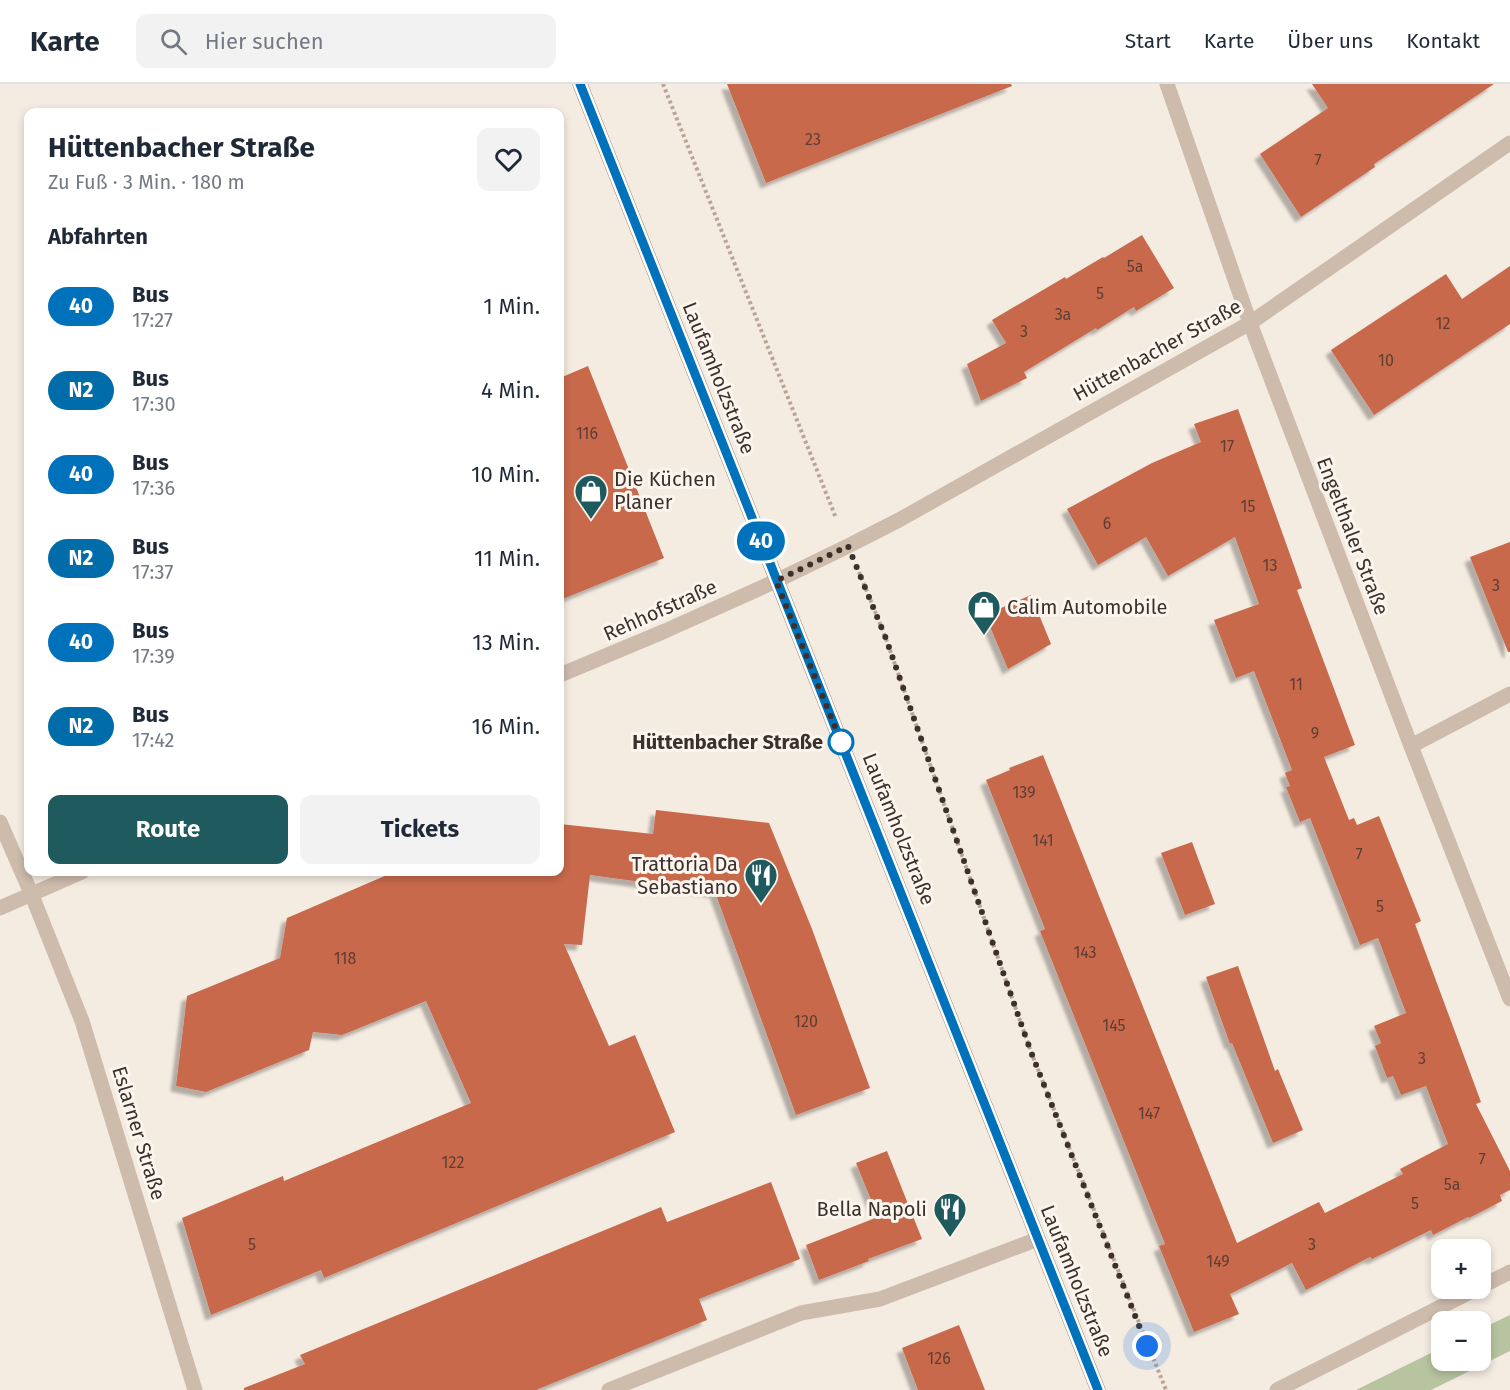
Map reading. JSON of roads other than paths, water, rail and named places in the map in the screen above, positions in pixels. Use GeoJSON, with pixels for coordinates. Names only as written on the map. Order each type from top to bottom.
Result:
{"type":"FeatureCollection","features":[{"type":"Feature","properties":{"kind":"main road","name":"Laufamholzstraße"},"geometry":{"type":"LineString","coordinates":[[580,84],[1098,1390]]}},
{"type":"Feature","properties":{"kind":"street","name":"Engelthaler Straße"},"geometry":{"type":"LineString","coordinates":[[1167,84],[1250,323],[1510,999]]}},
{"type":"Feature","properties":{"kind":"street","name":"Hüttenbacher Straße"},"geometry":{"type":"LineString","coordinates":[[776,581],[899,520],[1250,323],[1510,143]]}},
{"type":"Feature","properties":{"kind":"street","name":"Rehhofstraße"},"geometry":{"type":"LineString","coordinates":[[564,673],[776,581]]}},
{"type":"Feature","properties":{"kind":"street"},"geometry":{"type":"LineString","coordinates":[[1411,746],[1510,694]]}},
{"type":"Feature","properties":{"kind":"street","name":"Eslarner Straße"},"geometry":{"type":"LineString","coordinates":[[0,822],[82,1021],[195,1390]]}},
{"type":"Feature","properties":{"kind":"street"},"geometry":{"type":"LineString","coordinates":[[0,908],[72,876]]}},
{"type":"Feature","properties":{"kind":"street"},"geometry":{"type":"LineString","coordinates":[[609,1390],[801,1313],[880,1299],[1038,1239]]}},
{"type":"Feature","properties":{"kind":"street"},"geometry":{"type":"LineString","coordinates":[[1491,1282],[1510,1272]]}},
{"type":"Feature","properties":{"kind":"street"},"geometry":{"type":"LineString","coordinates":[[1277,1390],[1457,1299]]}},
{"type":"Feature","properties":{"kind":"place","name":"Die Küchen Planer"},"geometry":{"type":"Point","coordinates":[591,520]}},
{"type":"Feature","properties":{"kind":"place","name":"Calim Automobile"},"geometry":{"type":"Point","coordinates":[984,636]}},
{"type":"Feature","properties":{"kind":"place","name":"Hüttenbacher Straße"},"geometry":{"type":"Point","coordinates":[841,742]}},
{"type":"Feature","properties":{"kind":"place","name":"Trattoria Da Sebastiano"},"geometry":{"type":"Point","coordinates":[761,904]}},
{"type":"Feature","properties":{"kind":"place","name":"Bella Napoli"},"geometry":{"type":"Point","coordinates":[950,1238]}}]}
